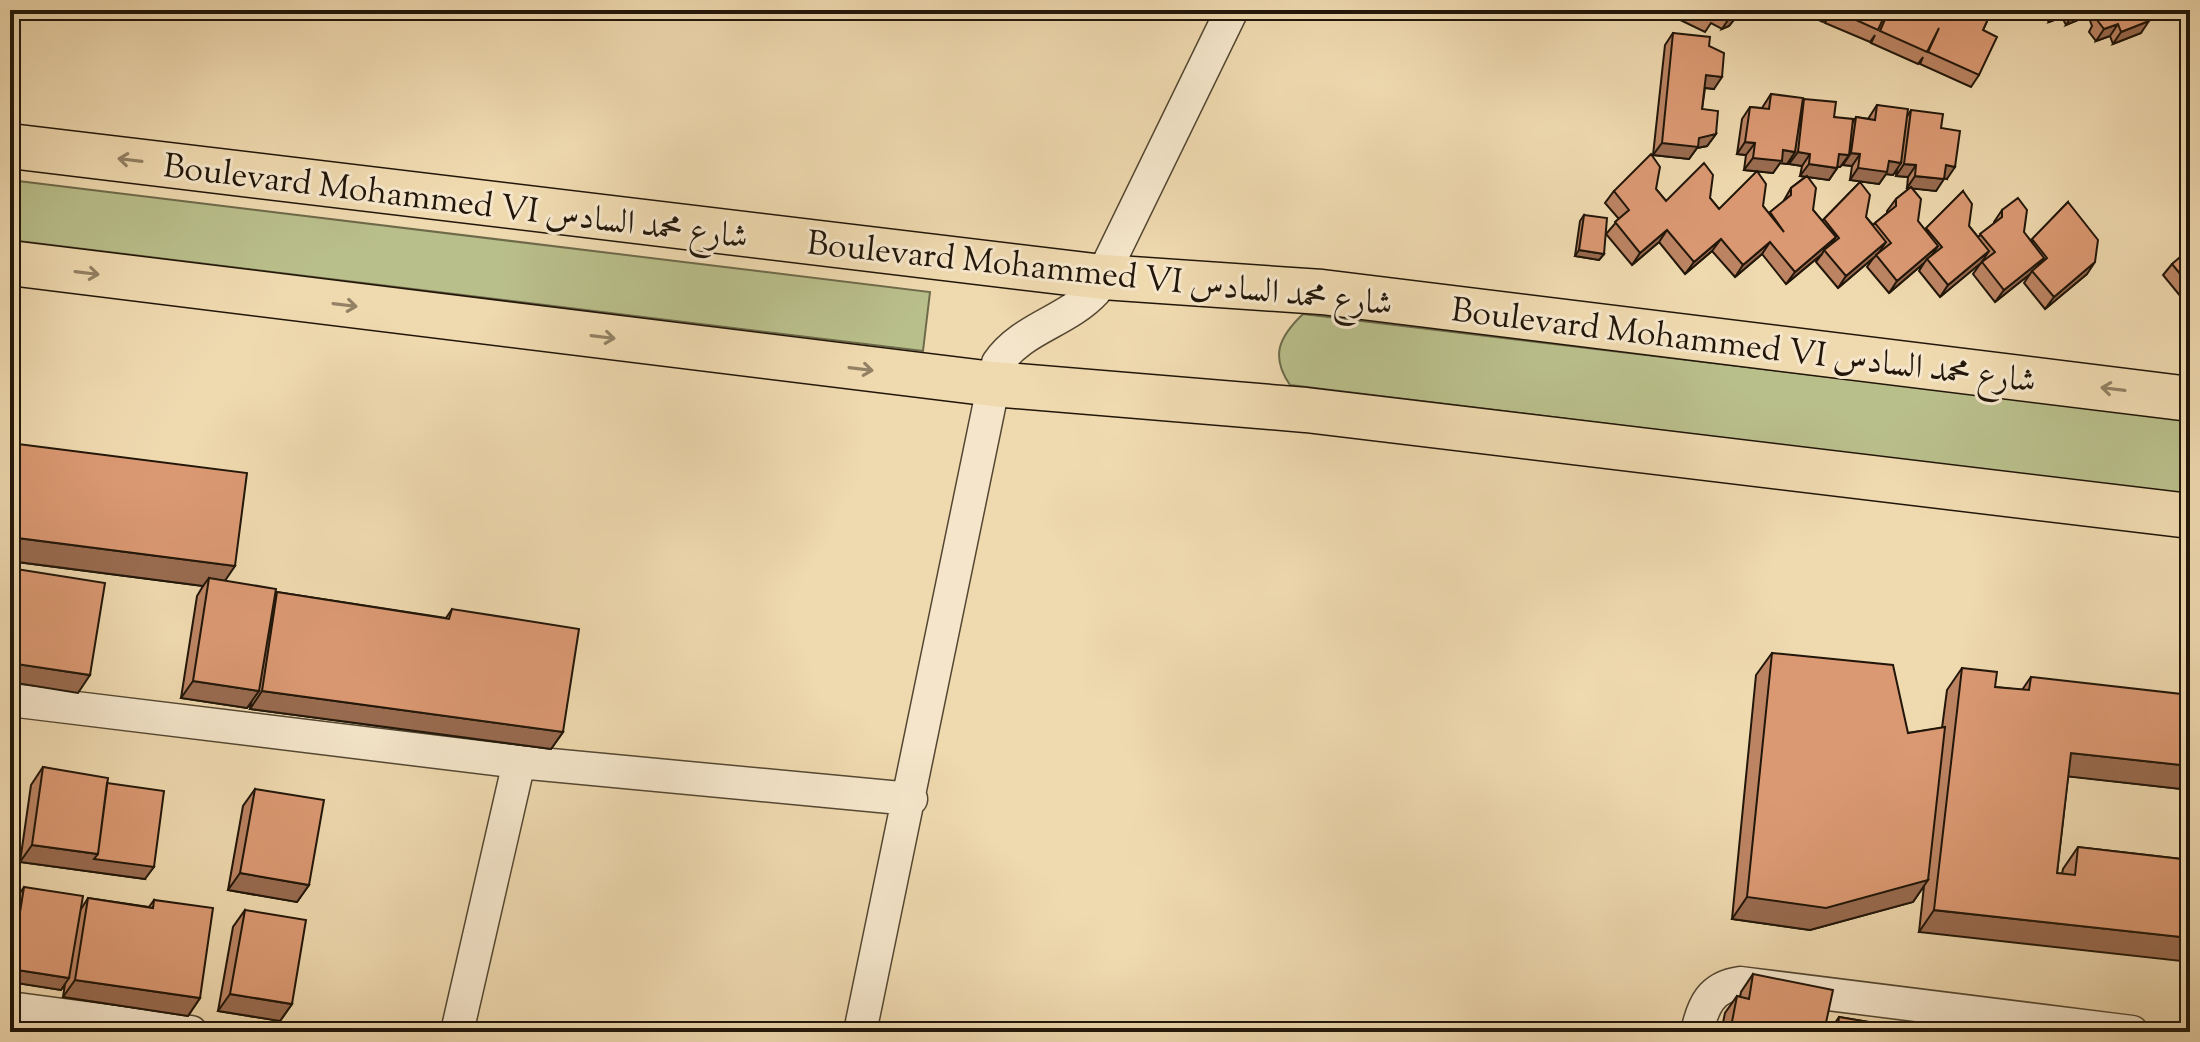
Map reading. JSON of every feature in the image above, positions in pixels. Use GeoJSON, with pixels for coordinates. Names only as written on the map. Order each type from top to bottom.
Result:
{"type":"FeatureCollection","features":[{"type":"Feature","properties":{"kind":"main road","name":"Boulevard Mohammed VI شارع محمد السادس"},"geometry":{"type":"LineString","coordinates":[[10,146],[1103,277],[1322,292],[2190,399]]}},
{"type":"Feature","properties":{"kind":"main road"},"geometry":{"type":"LineString","coordinates":[[10,263],[993,384],[1306,410],[2190,516]]}},
{"type":"Feature","properties":{"kind":"street"},"geometry":{"type":"LineString","coordinates":[[860,1032],[911,799],[998,363],[1011,346],[1084,303],[1103,277],[1232,10]]}},
{"type":"Feature","properties":{"kind":"street"},"geometry":{"type":"LineString","coordinates":[[10,700],[519,762],[911,799]]}},
{"type":"Feature","properties":{"kind":"street"},"geometry":{"type":"LineString","coordinates":[[457,1032],[519,762]]}},
{"type":"Feature","properties":{"kind":"street"},"geometry":{"type":"LineString","coordinates":[[1697,1032],[1705,1004],[1713,993],[1725,985],[1740,983],[2132,1032]]}},
{"type":"Feature","properties":{"kind":"street"},"geometry":{"type":"LineString","coordinates":[[10,1008],[132,1028],[191,1032]]}},
{"type":"Feature","properties":{"kind":"green space"},"geometry":{"type":"Polygon","coordinates":[[[10,180],[930,292],[923,351],[10,240],[10,180]]]}},
{"type":"Feature","properties":{"kind":"green space"},"geometry":{"type":"Polygon","coordinates":[[[1303,314],[2190,420],[2190,495],[1290,385],[1280,365],[1280,347],[1288,331],[1303,314]]]}},
{"type":"Feature","properties":{"kind":"building"},"geometry":{"type":"Polygon","coordinates":[[[1693,10],[1741,10],[1738,15],[1730,17],[1719,11],[1713,20],[1693,10]]]}},
{"type":"Feature","properties":{"kind":"building"},"geometry":{"type":"Polygon","coordinates":[[[1834,10],[1887,10],[1878,30],[1834,10]]]}},
{"type":"Feature","properties":{"kind":"building"},"geometry":{"type":"Polygon","coordinates":[[[1889,10],[1936,10],[1958,18],[1961,10],[1992,10],[1983,30],[1997,37],[1979,75],[1928,52],[1939,28],[1927,52],[1880,31],[1889,10]]]}},
{"type":"Feature","properties":{"kind":"building"},"geometry":{"type":"Polygon","coordinates":[[[2098,10],[2145,10],[2149,21],[2121,32],[2118,24],[2104,29],[2097,20],[2098,10]]]}},
{"type":"Feature","properties":{"kind":"building"},"geometry":{"type":"Polygon","coordinates":[[[1673,33],[1710,37],[1709,46],[1724,53],[1722,77],[1706,75],[1702,109],[1718,111],[1716,134],[1699,138],[1698,147],[1662,143],[1673,33]]]}},
{"type":"Feature","properties":{"kind":"building"},"geometry":{"type":"Polygon","coordinates":[[[1771,94],[1803,98],[1795,152],[1783,150],[1782,161],[1753,158],[1755,143],[1745,142],[1750,107],[1769,109],[1771,94]]]}},
{"type":"Feature","properties":{"kind":"building"},"geometry":{"type":"Polygon","coordinates":[[[1804,99],[1836,102],[1834,117],[1853,119],[1849,155],[1839,154],[1837,168],[1809,164],[1810,154],[1798,152],[1804,99]]]}},
{"type":"Feature","properties":{"kind":"building"},"geometry":{"type":"Polygon","coordinates":[[[1877,105],[1908,109],[1901,163],[1889,161],[1887,172],[1858,168],[1860,154],[1851,153],[1856,117],[1875,120],[1877,105]]]}},
{"type":"Feature","properties":{"kind":"building"},"geometry":{"type":"Polygon","coordinates":[[[1911,110],[1943,114],[1941,128],[1960,131],[1955,167],[1946,165],[1944,179],[1915,176],[1916,165],[1904,164],[1911,110]]]}},
{"type":"Feature","properties":{"kind":"building"},"geometry":{"type":"Polygon","coordinates":[[[1651,154],[1660,167],[1656,189],[1666,201],[1704,163],[1713,175],[1710,198],[1719,209],[1757,171],[1766,184],[1763,206],[1784,232],[1770,212],[1791,195],[1791,188],[1807,176],[1816,188],[1813,210],[1836,237],[1795,272],[1770,242],[1743,265],[1721,239],[1694,262],[1667,230],[1640,253],[1615,222],[1629,210],[1614,191],[1651,154]]]}},
{"type":"Feature","properties":{"kind":"building"},"geometry":{"type":"Polygon","coordinates":[[[1860,182],[1870,195],[1866,217],[1886,242],[1846,276],[1824,250],[1839,238],[1824,219],[1860,182]]]}},
{"type":"Feature","properties":{"kind":"building"},"geometry":{"type":"Polygon","coordinates":[[[1911,187],[1921,199],[1918,221],[1938,246],[1897,281],[1876,255],[1891,243],[1875,223],[1896,206],[1896,199],[1911,187]]]}},
{"type":"Feature","properties":{"kind":"building"},"geometry":{"type":"Polygon","coordinates":[[[1963,191],[1972,204],[1969,226],[1989,251],[1948,285],[1927,259],[1942,247],[1926,228],[1963,191]]]}},
{"type":"Feature","properties":{"kind":"building"},"geometry":{"type":"Polygon","coordinates":[[[2018,198],[2027,210],[2024,232],[2044,258],[2004,290],[1982,262],[1995,252],[1980,234],[2002,217],[2002,210],[2018,198]]]}},
{"type":"Feature","properties":{"kind":"building"},"geometry":{"type":"Polygon","coordinates":[[[2068,202],[2098,240],[2095,262],[2054,297],[2032,271],[2047,258],[2032,239],[2068,202]]]}},
{"type":"Feature","properties":{"kind":"building"},"geometry":{"type":"Polygon","coordinates":[[[1584,215],[1607,218],[1604,254],[1579,250],[1584,215]]]}},
{"type":"Feature","properties":{"kind":"building"},"geometry":{"type":"Polygon","coordinates":[[[2190,251],[2190,286],[2172,264],[2190,251]]]}},
{"type":"Feature","properties":{"kind":"building"},"geometry":{"type":"Polygon","coordinates":[[[10,443],[247,473],[235,566],[10,537],[10,443]]]}},
{"type":"Feature","properties":{"kind":"building"},"geometry":{"type":"Polygon","coordinates":[[[10,568],[105,583],[90,675],[10,663],[10,568]]]}},
{"type":"Feature","properties":{"kind":"building"},"geometry":{"type":"Polygon","coordinates":[[[209,578],[276,589],[259,691],[193,681],[209,578]]]}},
{"type":"Feature","properties":{"kind":"building"},"geometry":{"type":"Polygon","coordinates":[[[277,592],[449,619],[452,609],[579,629],[563,732],[262,691],[277,592]]]}},
{"type":"Feature","properties":{"kind":"building"},"geometry":{"type":"Polygon","coordinates":[[[1772,653],[1893,665],[1908,733],[1945,727],[1928,880],[1826,908],[1747,897],[1772,653]]]}},
{"type":"Feature","properties":{"kind":"building"},"geometry":{"type":"Polygon","coordinates":[[[1962,668],[1997,672],[1995,687],[2029,690],[2031,677],[2190,695],[2190,766],[2071,753],[2057,873],[2075,875],[2078,847],[2190,860],[2190,938],[1934,910],[1962,668]]]}},
{"type":"Feature","properties":{"kind":"building"},"geometry":{"type":"Polygon","coordinates":[[[43,767],[108,778],[98,854],[32,845],[43,767]]]}},
{"type":"Feature","properties":{"kind":"building"},"geometry":{"type":"Polygon","coordinates":[[[107,783],[164,791],[154,867],[94,859],[98,854],[107,783]]]}},
{"type":"Feature","properties":{"kind":"building"},"geometry":{"type":"Polygon","coordinates":[[[255,789],[324,800],[309,885],[240,873],[255,789]]]}},
{"type":"Feature","properties":{"kind":"building"},"geometry":{"type":"Polygon","coordinates":[[[24,887],[83,896],[69,978],[11,969],[24,887]]]}},
{"type":"Feature","properties":{"kind":"building"},"geometry":{"type":"Polygon","coordinates":[[[88,898],[153,908],[154,900],[213,908],[200,998],[75,980],[88,898]]]}},
{"type":"Feature","properties":{"kind":"building"},"geometry":{"type":"Polygon","coordinates":[[[245,910],[306,920],[292,1004],[230,994],[245,910]]]}},
{"type":"Feature","properties":{"kind":"building"},"geometry":{"type":"Polygon","coordinates":[[[1753,974],[1833,990],[1824,1032],[1730,1032],[1737,996],[1749,999],[1753,974]]]}},
{"type":"Feature","properties":{"kind":"building"},"geometry":{"type":"Polygon","coordinates":[[[1839,1017],[1928,1032],[1837,1032],[1839,1017]]]}}]}
